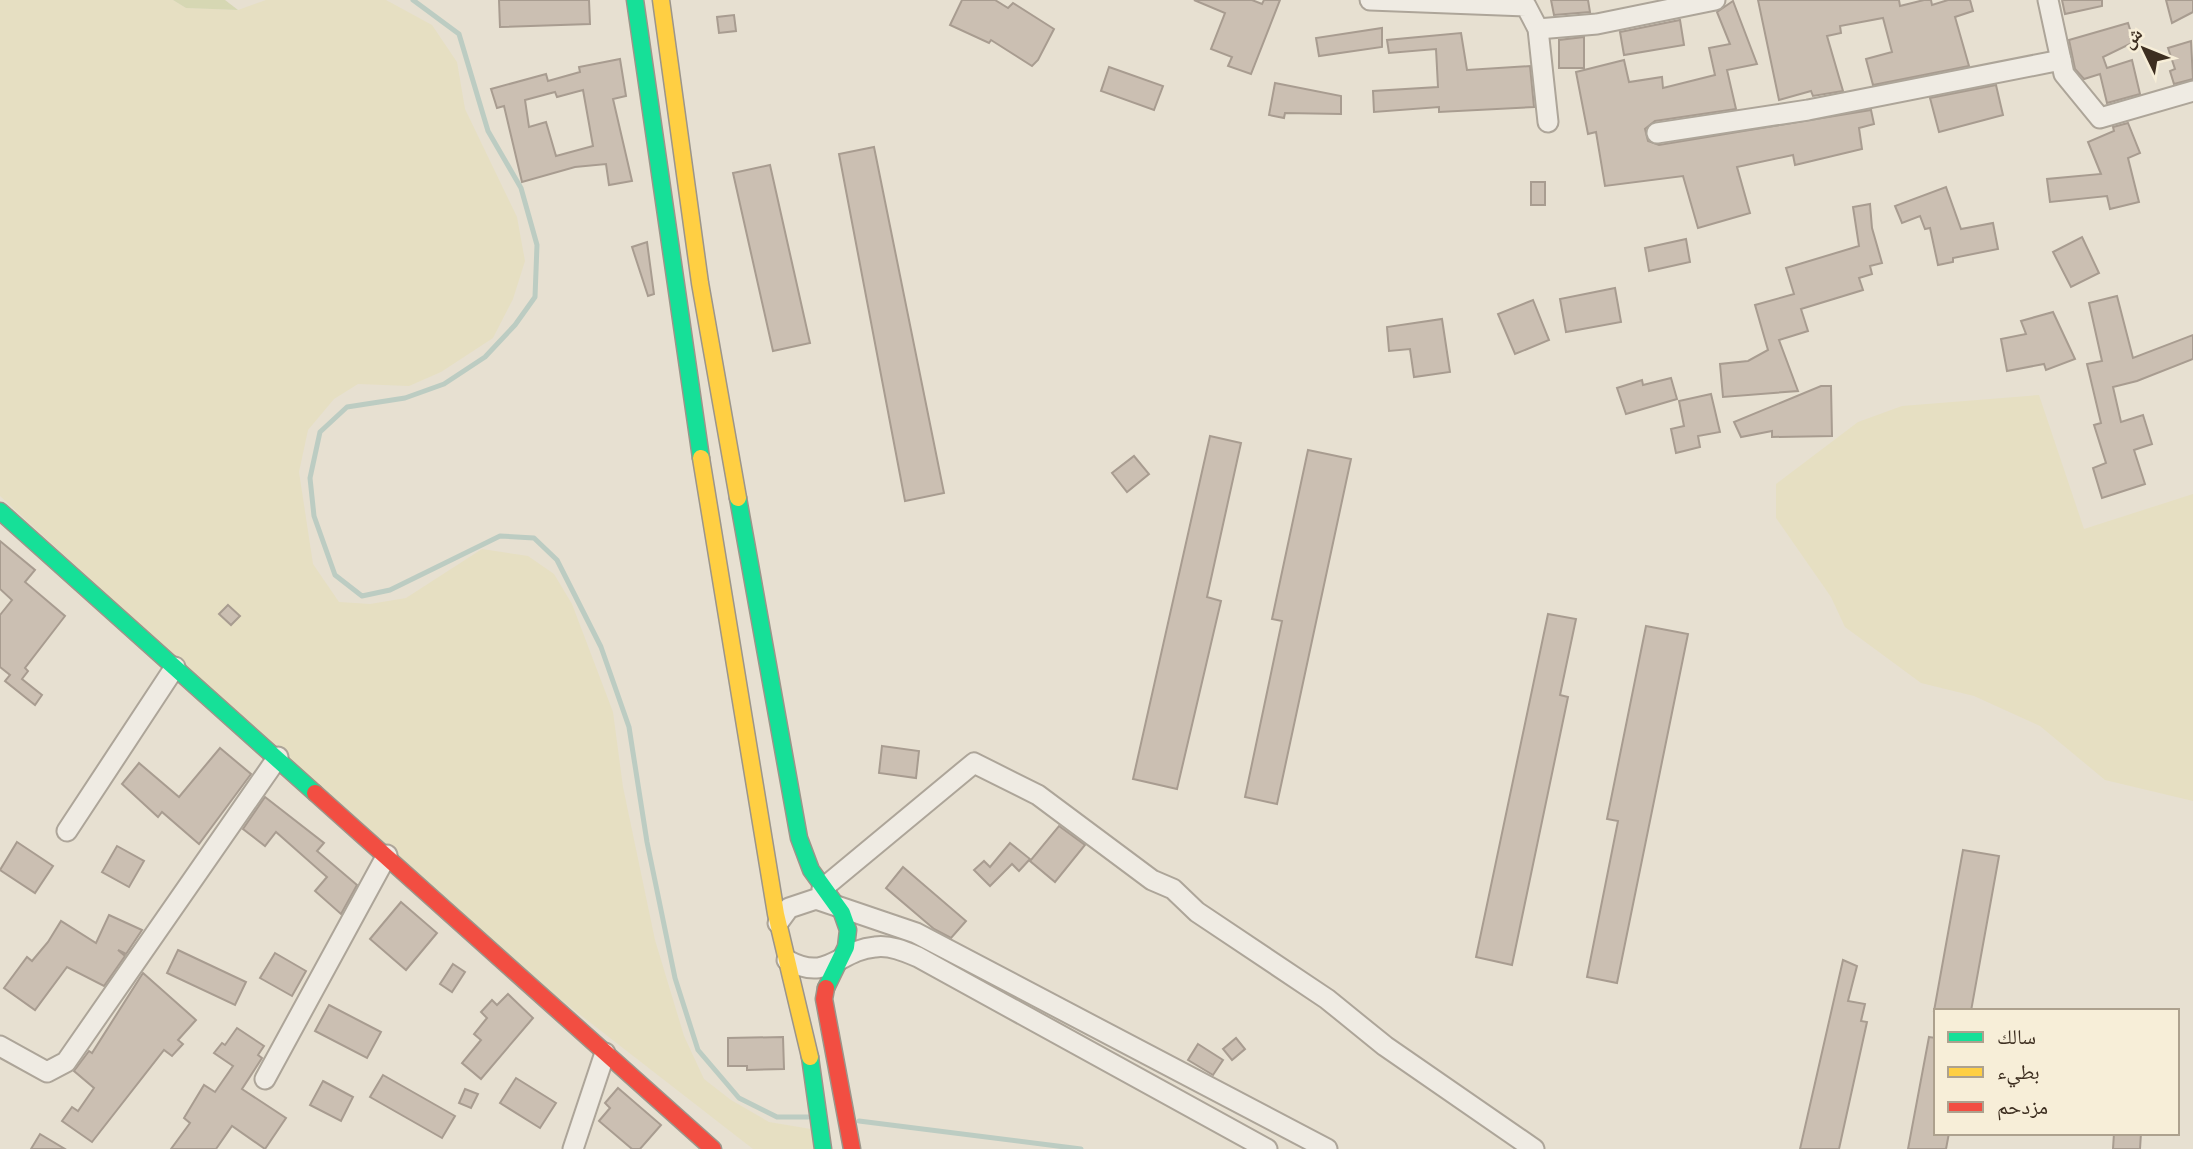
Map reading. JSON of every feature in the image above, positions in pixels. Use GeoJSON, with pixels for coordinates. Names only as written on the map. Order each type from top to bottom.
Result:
{"type":"FeatureCollection","features":[{"type":"Feature","properties":{"kind":"main road"},"geometry":{"type":"LineString","coordinates":[[635,0],[666,234],[778,923],[817,1096],[823,1145]]}},
{"type":"Feature","properties":{"kind":"main road"},"geometry":{"type":"LineString","coordinates":[[661,0],[701,283],[793,806],[804,856],[849,926],[848,943],[825,986],[824,999],[852,1149]]}},
{"type":"Feature","properties":{"kind":"main road"},"geometry":{"type":"LineString","coordinates":[[0,511],[713,1149]]}},
{"type":"Feature","properties":{"kind":"street"},"geometry":{"type":"LineString","coordinates":[[1370,0],[1526,6],[1538,29],[1548,122]]}},
{"type":"Feature","properties":{"kind":"street"},"geometry":{"type":"LineString","coordinates":[[1538,29],[1597,24],[1715,0]]}},
{"type":"Feature","properties":{"kind":"street"},"geometry":{"type":"LineString","coordinates":[[2048,0],[2064,74],[2100,118],[2193,91]]}},
{"type":"Feature","properties":{"kind":"street"},"geometry":{"type":"LineString","coordinates":[[1657,133],[1808,110],[2061,60]]}},
{"type":"Feature","properties":{"kind":"street"},"geometry":{"type":"LineString","coordinates":[[67,831],[175,667]]}},
{"type":"Feature","properties":{"kind":"street"},"geometry":{"type":"LineString","coordinates":[[0,1046],[47,1072],[66,1062],[278,757]]}},
{"type":"Feature","properties":{"kind":"street"},"geometry":{"type":"LineString","coordinates":[[828,897],[974,763],[1038,795],[1152,880],[1173,889],[1197,912],[1211,918],[1316,992],[1385,1046],[1534,1149]]}},
{"type":"Feature","properties":{"kind":"street"},"geometry":{"type":"LineString","coordinates":[[265,1079],[387,855]]}},
{"type":"Feature","properties":{"kind":"street"},"geometry":{"type":"LineString","coordinates":[[778,923],[789,908],[806,900],[828,897],[916,933],[1327,1149]]}},
{"type":"Feature","properties":{"kind":"street"},"geometry":{"type":"LineString","coordinates":[[787,960],[796,965],[818,969],[839,963],[857,951],[878,946],[918,957],[1266,1149]]}},
{"type":"Feature","properties":{"kind":"street"},"geometry":{"type":"LineString","coordinates":[[573,1149],[605,1053]]}},
{"type":"Feature","properties":{"kind":"shaded area"},"geometry":{"type":"Polygon","coordinates":[[[0,0],[173,0],[186,8],[238,10],[266,0],[386,0],[432,25],[457,62],[465,109],[517,217],[525,261],[513,299],[493,338],[441,372],[409,386],[358,384],[334,399],[308,430],[299,472],[313,564],[339,602],[370,604],[406,598],[482,549],[528,556],[554,574],[572,604],[613,712],[623,787],[655,940],[684,1036],[704,1079],[731,1100],[769,1122],[817,1130],[818,1149],[753,1149],[471,930],[0,496],[0,0]]]}},
{"type":"Feature","properties":{"kind":"shaded area"},"geometry":{"type":"Polygon","coordinates":[[[2039,395],[2084,529],[2193,494],[2193,801],[2105,780],[2040,726],[1974,696],[1921,683],[1845,627],[1831,597],[1776,518],[1776,484],[1858,422],[1902,406],[2039,395]]]}},
{"type":"Feature","properties":{"kind":"green space"},"geometry":{"type":"Polygon","coordinates":[[[173,0],[225,0],[238,10],[186,8],[173,0]]]}},
{"type":"Feature","properties":{"kind":"building"},"geometry":{"type":"Polygon","coordinates":[[[499,0],[589,0],[590,24],[500,27],[499,0]]]}},
{"type":"Feature","properties":{"kind":"building"},"geometry":{"type":"Polygon","coordinates":[[[962,0],[995,0],[1008,8],[1013,3],[1054,29],[1038,60],[1032,66],[991,40],[989,43],[950,25],[962,0]]]}},
{"type":"Feature","properties":{"kind":"building"},"geometry":{"type":"Polygon","coordinates":[[[1194,0],[1252,0],[1262,4],[1264,0],[1280,0],[1251,74],[1228,66],[1232,57],[1211,49],[1225,13],[1194,0]]]}},
{"type":"Feature","properties":{"kind":"building"},"geometry":{"type":"Polygon","coordinates":[[[1551,0],[1588,0],[1590,12],[1554,15],[1551,0]]]}},
{"type":"Feature","properties":{"kind":"building"},"geometry":{"type":"Polygon","coordinates":[[[1758,0],[1899,0],[1900,6],[1924,0],[1931,0],[1932,5],[1948,0],[1970,0],[1973,11],[1955,17],[1969,66],[1873,85],[1866,59],[1892,52],[1883,18],[1840,26],[1841,33],[1827,36],[1843,91],[1813,96],[1811,91],[1779,100],[1758,0]]]}},
{"type":"Feature","properties":{"kind":"building"},"geometry":{"type":"Polygon","coordinates":[[[2062,0],[2102,0],[2102,6],[2065,14],[2062,0]]]}},
{"type":"Feature","properties":{"kind":"building"},"geometry":{"type":"Polygon","coordinates":[[[2166,0],[2193,0],[2193,12],[2172,23],[2166,0]]]}},
{"type":"Feature","properties":{"kind":"building"},"geometry":{"type":"Polygon","coordinates":[[[1733,1],[1757,64],[1727,70],[1736,109],[1655,121],[1645,129],[1648,141],[1659,145],[1871,110],[1874,124],[1859,128],[1862,149],[1795,165],[1793,155],[1737,167],[1750,213],[1698,228],[1683,176],[1605,186],[1596,132],[1588,134],[1576,72],[1624,60],[1629,82],[1662,77],[1663,88],[1715,75],[1709,48],[1730,44],[1717,12],[1733,1]]]}},
{"type":"Feature","properties":{"kind":"building"},"geometry":{"type":"Polygon","coordinates":[[[734,15],[736,31],[719,33],[717,17],[734,15]]]}},
{"type":"Feature","properties":{"kind":"building"},"geometry":{"type":"Polygon","coordinates":[[[1680,20],[1684,45],[1624,55],[1620,32],[1680,20]]]}},
{"type":"Feature","properties":{"kind":"building"},"geometry":{"type":"Polygon","coordinates":[[[2128,23],[2134,42],[2103,57],[2107,68],[2132,60],[2140,94],[2107,103],[2100,74],[2084,79],[2075,69],[2069,40],[2128,23]]]}},
{"type":"Feature","properties":{"kind":"building"},"geometry":{"type":"Polygon","coordinates":[[[1382,28],[1382,47],[1319,56],[1316,38],[1382,28]]]}},
{"type":"Feature","properties":{"kind":"building"},"geometry":{"type":"Polygon","coordinates":[[[1461,33],[1467,70],[1530,66],[1534,107],[1439,112],[1439,107],[1374,112],[1373,91],[1438,87],[1436,49],[1389,53],[1387,40],[1461,33]]]}},
{"type":"Feature","properties":{"kind":"building"},"geometry":{"type":"Polygon","coordinates":[[[1584,37],[1584,68],[1559,68],[1559,40],[1584,37]]]}},
{"type":"Feature","properties":{"kind":"building"},"geometry":{"type":"Polygon","coordinates":[[[2191,41],[2193,79],[2174,84],[2170,71],[2175,69],[2168,48],[2191,41]]]}},
{"type":"Feature","properties":{"kind":"building"},"geometry":{"type":"Polygon","coordinates":[[[620,59],[626,96],[613,99],[632,181],[609,185],[606,164],[575,167],[522,182],[504,106],[497,108],[491,89],[546,74],[548,81],[580,72],[579,67],[620,59]],[[583,90],[557,97],[555,92],[525,100],[529,127],[546,122],[556,156],[593,146],[583,90]]]}},
{"type":"Feature","properties":{"kind":"building"},"geometry":{"type":"Polygon","coordinates":[[[1109,67],[1163,86],[1154,110],[1101,91],[1109,67]]]}},
{"type":"Feature","properties":{"kind":"building"},"geometry":{"type":"Polygon","coordinates":[[[1275,83],[1341,96],[1341,114],[1285,113],[1284,118],[1269,115],[1275,83]]]}},
{"type":"Feature","properties":{"kind":"building"},"geometry":{"type":"Polygon","coordinates":[[[1996,85],[2003,115],[1939,132],[1930,98],[1996,85]]]}},
{"type":"Feature","properties":{"kind":"building"},"geometry":{"type":"Polygon","coordinates":[[[2128,123],[2140,153],[2128,158],[2139,202],[2110,209],[2107,196],[2050,202],[2047,179],[2101,174],[2088,142],[2114,131],[2113,127],[2128,123]]]}},
{"type":"Feature","properties":{"kind":"building"},"geometry":{"type":"Polygon","coordinates":[[[874,147],[944,493],[905,501],[839,154],[874,147]]]}},
{"type":"Feature","properties":{"kind":"building"},"geometry":{"type":"Polygon","coordinates":[[[770,165],[810,343],[773,351],[733,173],[770,165]]]}},
{"type":"Feature","properties":{"kind":"building"},"geometry":{"type":"Polygon","coordinates":[[[1531,182],[1545,182],[1545,205],[1531,205],[1531,182]]]}},
{"type":"Feature","properties":{"kind":"building"},"geometry":{"type":"Polygon","coordinates":[[[1946,187],[1961,229],[1993,223],[1998,249],[1953,258],[1953,262],[1938,265],[1930,228],[1925,229],[1920,216],[1902,223],[1895,206],[1946,187]]]}},
{"type":"Feature","properties":{"kind":"building"},"geometry":{"type":"Polygon","coordinates":[[[1870,204],[1872,228],[1882,263],[1870,266],[1872,274],[1859,278],[1863,290],[1801,309],[1808,331],[1779,340],[1798,391],[1723,397],[1720,364],[1748,361],[1768,350],[1755,305],[1794,294],[1786,268],[1859,246],[1853,207],[1870,204]]]}},
{"type":"Feature","properties":{"kind":"building"},"geometry":{"type":"Polygon","coordinates":[[[2082,237],[2099,273],[2071,287],[2053,252],[2082,237]]]}},
{"type":"Feature","properties":{"kind":"building"},"geometry":{"type":"Polygon","coordinates":[[[1686,239],[1690,262],[1649,271],[1645,248],[1686,239]]]}},
{"type":"Feature","properties":{"kind":"building"},"geometry":{"type":"Polygon","coordinates":[[[647,242],[654,294],[648,296],[632,247],[647,242]]]}},
{"type":"Feature","properties":{"kind":"building"},"geometry":{"type":"Polygon","coordinates":[[[1615,288],[1621,322],[1566,332],[1560,299],[1615,288]]]}},
{"type":"Feature","properties":{"kind":"building"},"geometry":{"type":"Polygon","coordinates":[[[2117,296],[2133,358],[2193,335],[2193,359],[2137,381],[2113,387],[2121,422],[2143,415],[2152,444],[2134,450],[2145,484],[2102,498],[2093,468],[2106,463],[2094,425],[2101,423],[2087,364],[2102,361],[2089,303],[2117,296]]]}},
{"type":"Feature","properties":{"kind":"building"},"geometry":{"type":"Polygon","coordinates":[[[1533,300],[1549,340],[1515,354],[1498,314],[1533,300]]]}},
{"type":"Feature","properties":{"kind":"building"},"geometry":{"type":"Polygon","coordinates":[[[2053,312],[2075,359],[2046,370],[2044,364],[2007,371],[2001,339],[2026,334],[2021,321],[2053,312]]]}},
{"type":"Feature","properties":{"kind":"building"},"geometry":{"type":"Polygon","coordinates":[[[1442,319],[1450,372],[1414,377],[1410,349],[1389,351],[1387,327],[1442,319]]]}},
{"type":"Feature","properties":{"kind":"building"},"geometry":{"type":"Polygon","coordinates":[[[1671,378],[1677,399],[1626,414],[1617,388],[1642,380],[1643,385],[1671,378]]]}},
{"type":"Feature","properties":{"kind":"building"},"geometry":{"type":"Polygon","coordinates":[[[1821,386],[1831,386],[1832,436],[1772,437],[1772,431],[1741,437],[1734,422],[1821,386]]]}},
{"type":"Feature","properties":{"kind":"building"},"geometry":{"type":"Polygon","coordinates":[[[1711,394],[1720,432],[1698,436],[1700,447],[1676,453],[1671,429],[1684,426],[1679,401],[1711,394]]]}},
{"type":"Feature","properties":{"kind":"building"},"geometry":{"type":"Polygon","coordinates":[[[1210,436],[1241,443],[1207,597],[1221,601],[1177,789],[1133,779],[1210,436]]]}},
{"type":"Feature","properties":{"kind":"building"},"geometry":{"type":"Polygon","coordinates":[[[1308,450],[1351,459],[1277,804],[1245,797],[1282,621],[1272,619],[1308,450]]]}},
{"type":"Feature","properties":{"kind":"building"},"geometry":{"type":"Polygon","coordinates":[[[1134,456],[1149,474],[1127,492],[1112,473],[1134,456]]]}},
{"type":"Feature","properties":{"kind":"building"},"geometry":{"type":"Polygon","coordinates":[[[0,541],[35,570],[25,582],[65,616],[25,668],[28,671],[22,679],[42,695],[35,705],[5,681],[10,675],[0,667],[0,615],[12,600],[0,589],[0,541]]]}},
{"type":"Feature","properties":{"kind":"building"},"geometry":{"type":"Polygon","coordinates":[[[228,605],[240,616],[231,625],[219,614],[228,605]]]}},
{"type":"Feature","properties":{"kind":"building"},"geometry":{"type":"Polygon","coordinates":[[[1548,614],[1576,619],[1560,695],[1568,697],[1512,965],[1476,957],[1548,614]]]}},
{"type":"Feature","properties":{"kind":"building"},"geometry":{"type":"Polygon","coordinates":[[[1646,626],[1688,634],[1617,983],[1587,977],[1618,821],[1607,819],[1646,626]]]}},
{"type":"Feature","properties":{"kind":"building"},"geometry":{"type":"Polygon","coordinates":[[[882,746],[919,751],[916,778],[879,773],[882,746]]]}},
{"type":"Feature","properties":{"kind":"building"},"geometry":{"type":"Polygon","coordinates":[[[220,748],[251,774],[199,844],[162,812],[158,817],[122,784],[139,763],[179,797],[220,748]]]}},
{"type":"Feature","properties":{"kind":"building"},"geometry":{"type":"Polygon","coordinates":[[[265,797],[324,843],[317,851],[357,885],[341,914],[315,891],[327,877],[276,832],[265,846],[243,829],[265,797]]]}},
{"type":"Feature","properties":{"kind":"building"},"geometry":{"type":"Polygon","coordinates":[[[1059,826],[1085,845],[1055,882],[1030,861],[1059,826]]]}},
{"type":"Feature","properties":{"kind":"building"},"geometry":{"type":"Polygon","coordinates":[[[17,842],[53,866],[35,893],[0,870],[17,842]]]}},
{"type":"Feature","properties":{"kind":"building"},"geometry":{"type":"Polygon","coordinates":[[[1010,843],[1030,859],[1019,871],[1012,864],[990,886],[974,870],[984,861],[990,867],[1010,843]]]}},
{"type":"Feature","properties":{"kind":"building"},"geometry":{"type":"Polygon","coordinates":[[[117,846],[144,861],[129,887],[102,872],[117,846]]]}},
{"type":"Feature","properties":{"kind":"building"},"geometry":{"type":"Polygon","coordinates":[[[1963,850],[1999,856],[1971,1009],[1934,1009],[1963,850]]]}},
{"type":"Feature","properties":{"kind":"building"},"geometry":{"type":"Polygon","coordinates":[[[903,867],[966,921],[951,938],[934,929],[886,888],[903,867]]]}},
{"type":"Feature","properties":{"kind":"building"},"geometry":{"type":"Polygon","coordinates":[[[401,902],[437,933],[406,970],[370,939],[401,902]]]}},
{"type":"Feature","properties":{"kind":"building"},"geometry":{"type":"Polygon","coordinates":[[[109,915],[142,930],[126,954],[118,950],[125,956],[104,986],[67,967],[35,1010],[4,988],[27,957],[32,961],[61,921],[96,943],[109,915]]]}},
{"type":"Feature","properties":{"kind":"building"},"geometry":{"type":"Polygon","coordinates":[[[178,950],[246,982],[235,1005],[167,973],[178,950]]]}},
{"type":"Feature","properties":{"kind":"building"},"geometry":{"type":"Polygon","coordinates":[[[275,953],[306,971],[292,996],[260,978],[275,953]]]}},
{"type":"Feature","properties":{"kind":"building"},"geometry":{"type":"Polygon","coordinates":[[[1843,960],[1857,966],[1848,1001],[1865,1004],[1861,1021],[1867,1022],[1839,1149],[1800,1149],[1843,960]]]}},
{"type":"Feature","properties":{"kind":"building"},"geometry":{"type":"Polygon","coordinates":[[[453,964],[465,972],[452,992],[440,984],[453,964]]]}},
{"type":"Feature","properties":{"kind":"building"},"geometry":{"type":"Polygon","coordinates":[[[143,973],[196,1020],[178,1040],[183,1044],[172,1056],[164,1050],[92,1142],[62,1121],[72,1107],[78,1111],[94,1088],[74,1071],[89,1051],[92,1053],[143,973]]]}},
{"type":"Feature","properties":{"kind":"building"},"geometry":{"type":"Polygon","coordinates":[[[508,994],[533,1018],[481,1079],[462,1063],[481,1040],[474,1034],[487,1018],[481,1012],[492,1000],[497,1005],[508,994]]]}},
{"type":"Feature","properties":{"kind":"building"},"geometry":{"type":"Polygon","coordinates":[[[329,1005],[381,1032],[367,1058],[315,1031],[329,1005]]]}},
{"type":"Feature","properties":{"kind":"building"},"geometry":{"type":"Polygon","coordinates":[[[237,1028],[264,1046],[258,1055],[262,1058],[242,1089],[286,1118],[265,1149],[232,1126],[216,1149],[171,1149],[190,1123],[184,1118],[204,1085],[215,1092],[233,1066],[214,1053],[222,1043],[225,1045],[237,1028]]]}},
{"type":"Feature","properties":{"kind":"building"},"geometry":{"type":"Polygon","coordinates":[[[783,1037],[784,1069],[747,1070],[747,1066],[728,1066],[728,1038],[783,1037]]]}},
{"type":"Feature","properties":{"kind":"building"},"geometry":{"type":"Polygon","coordinates":[[[1929,1037],[1934,1038],[1934,1135],[1949,1135],[1946,1149],[1908,1149],[1929,1037]]]}},
{"type":"Feature","properties":{"kind":"building"},"geometry":{"type":"Polygon","coordinates":[[[1236,1038],[1245,1049],[1232,1060],[1223,1049],[1236,1038]]]}},
{"type":"Feature","properties":{"kind":"building"},"geometry":{"type":"Polygon","coordinates":[[[1198,1044],[1223,1060],[1213,1075],[1188,1060],[1198,1044]]]}},
{"type":"Feature","properties":{"kind":"building"},"geometry":{"type":"Polygon","coordinates":[[[383,1075],[455,1116],[442,1138],[370,1097],[383,1075]]]}},
{"type":"Feature","properties":{"kind":"building"},"geometry":{"type":"Polygon","coordinates":[[[516,1078],[556,1103],[540,1128],[500,1103],[516,1078]]]}},
{"type":"Feature","properties":{"kind":"building"},"geometry":{"type":"Polygon","coordinates":[[[323,1081],[353,1097],[341,1121],[310,1105],[323,1081]]]}},
{"type":"Feature","properties":{"kind":"building"},"geometry":{"type":"Polygon","coordinates":[[[618,1088],[661,1125],[640,1149],[632,1149],[599,1121],[610,1108],[605,1103],[618,1088]]]}},
{"type":"Feature","properties":{"kind":"building"},"geometry":{"type":"Polygon","coordinates":[[[465,1089],[478,1094],[471,1108],[459,1103],[465,1089]]]}},
{"type":"Feature","properties":{"kind":"building"},"geometry":{"type":"Polygon","coordinates":[[[40,1134],[65,1149],[31,1149],[40,1134]]]}},
{"type":"Feature","properties":{"kind":"building"},"geometry":{"type":"Polygon","coordinates":[[[2114,1135],[2141,1135],[2140,1149],[2113,1149],[2114,1135]]]}},
{"type":"Feature","properties":{"kind":"waterway"},"geometry":{"type":"LineString","coordinates":[[413,0],[459,34],[488,131],[521,188],[537,245],[535,297],[515,325],[485,357],[444,384],[405,398],[347,407],[320,432],[310,478],[314,516],[335,575],[362,596],[390,590],[500,536],[534,538],[557,560],[601,647],[629,727],[647,842],[675,978],[698,1050],[739,1098],[777,1117],[808,1117]]}},
{"type":"Feature","properties":{"kind":"waterway"},"geometry":{"type":"LineString","coordinates":[[859,1121],[1081,1149]]}},
{"type":"Feature","properties":{"kind":"traffic: fast"},"geometry":{"type":"LineString","coordinates":[[635,0],[701,458]]}},
{"type":"Feature","properties":{"kind":"traffic: fast"},"geometry":{"type":"LineString","coordinates":[[738,498],[799,838],[811,870],[842,913],[848,930],[846,947],[826,988]]}},
{"type":"Feature","properties":{"kind":"traffic: fast"},"geometry":{"type":"LineString","coordinates":[[0,511],[315,793]]}},
{"type":"Feature","properties":{"kind":"traffic: fast"},"geometry":{"type":"LineString","coordinates":[[810,1057],[823,1149]]}},
{"type":"Feature","properties":{"kind":"traffic: slow"},"geometry":{"type":"LineString","coordinates":[[661,0],[700,283],[738,498]]}},
{"type":"Feature","properties":{"kind":"traffic: slow"},"geometry":{"type":"LineString","coordinates":[[701,458],[776,914],[810,1057]]}},
{"type":"Feature","properties":{"kind":"traffic: jam"},"geometry":{"type":"LineString","coordinates":[[315,793],[713,1149]]}},
{"type":"Feature","properties":{"kind":"traffic: jam"},"geometry":{"type":"LineString","coordinates":[[826,988],[824,999],[852,1149]]}}]}
